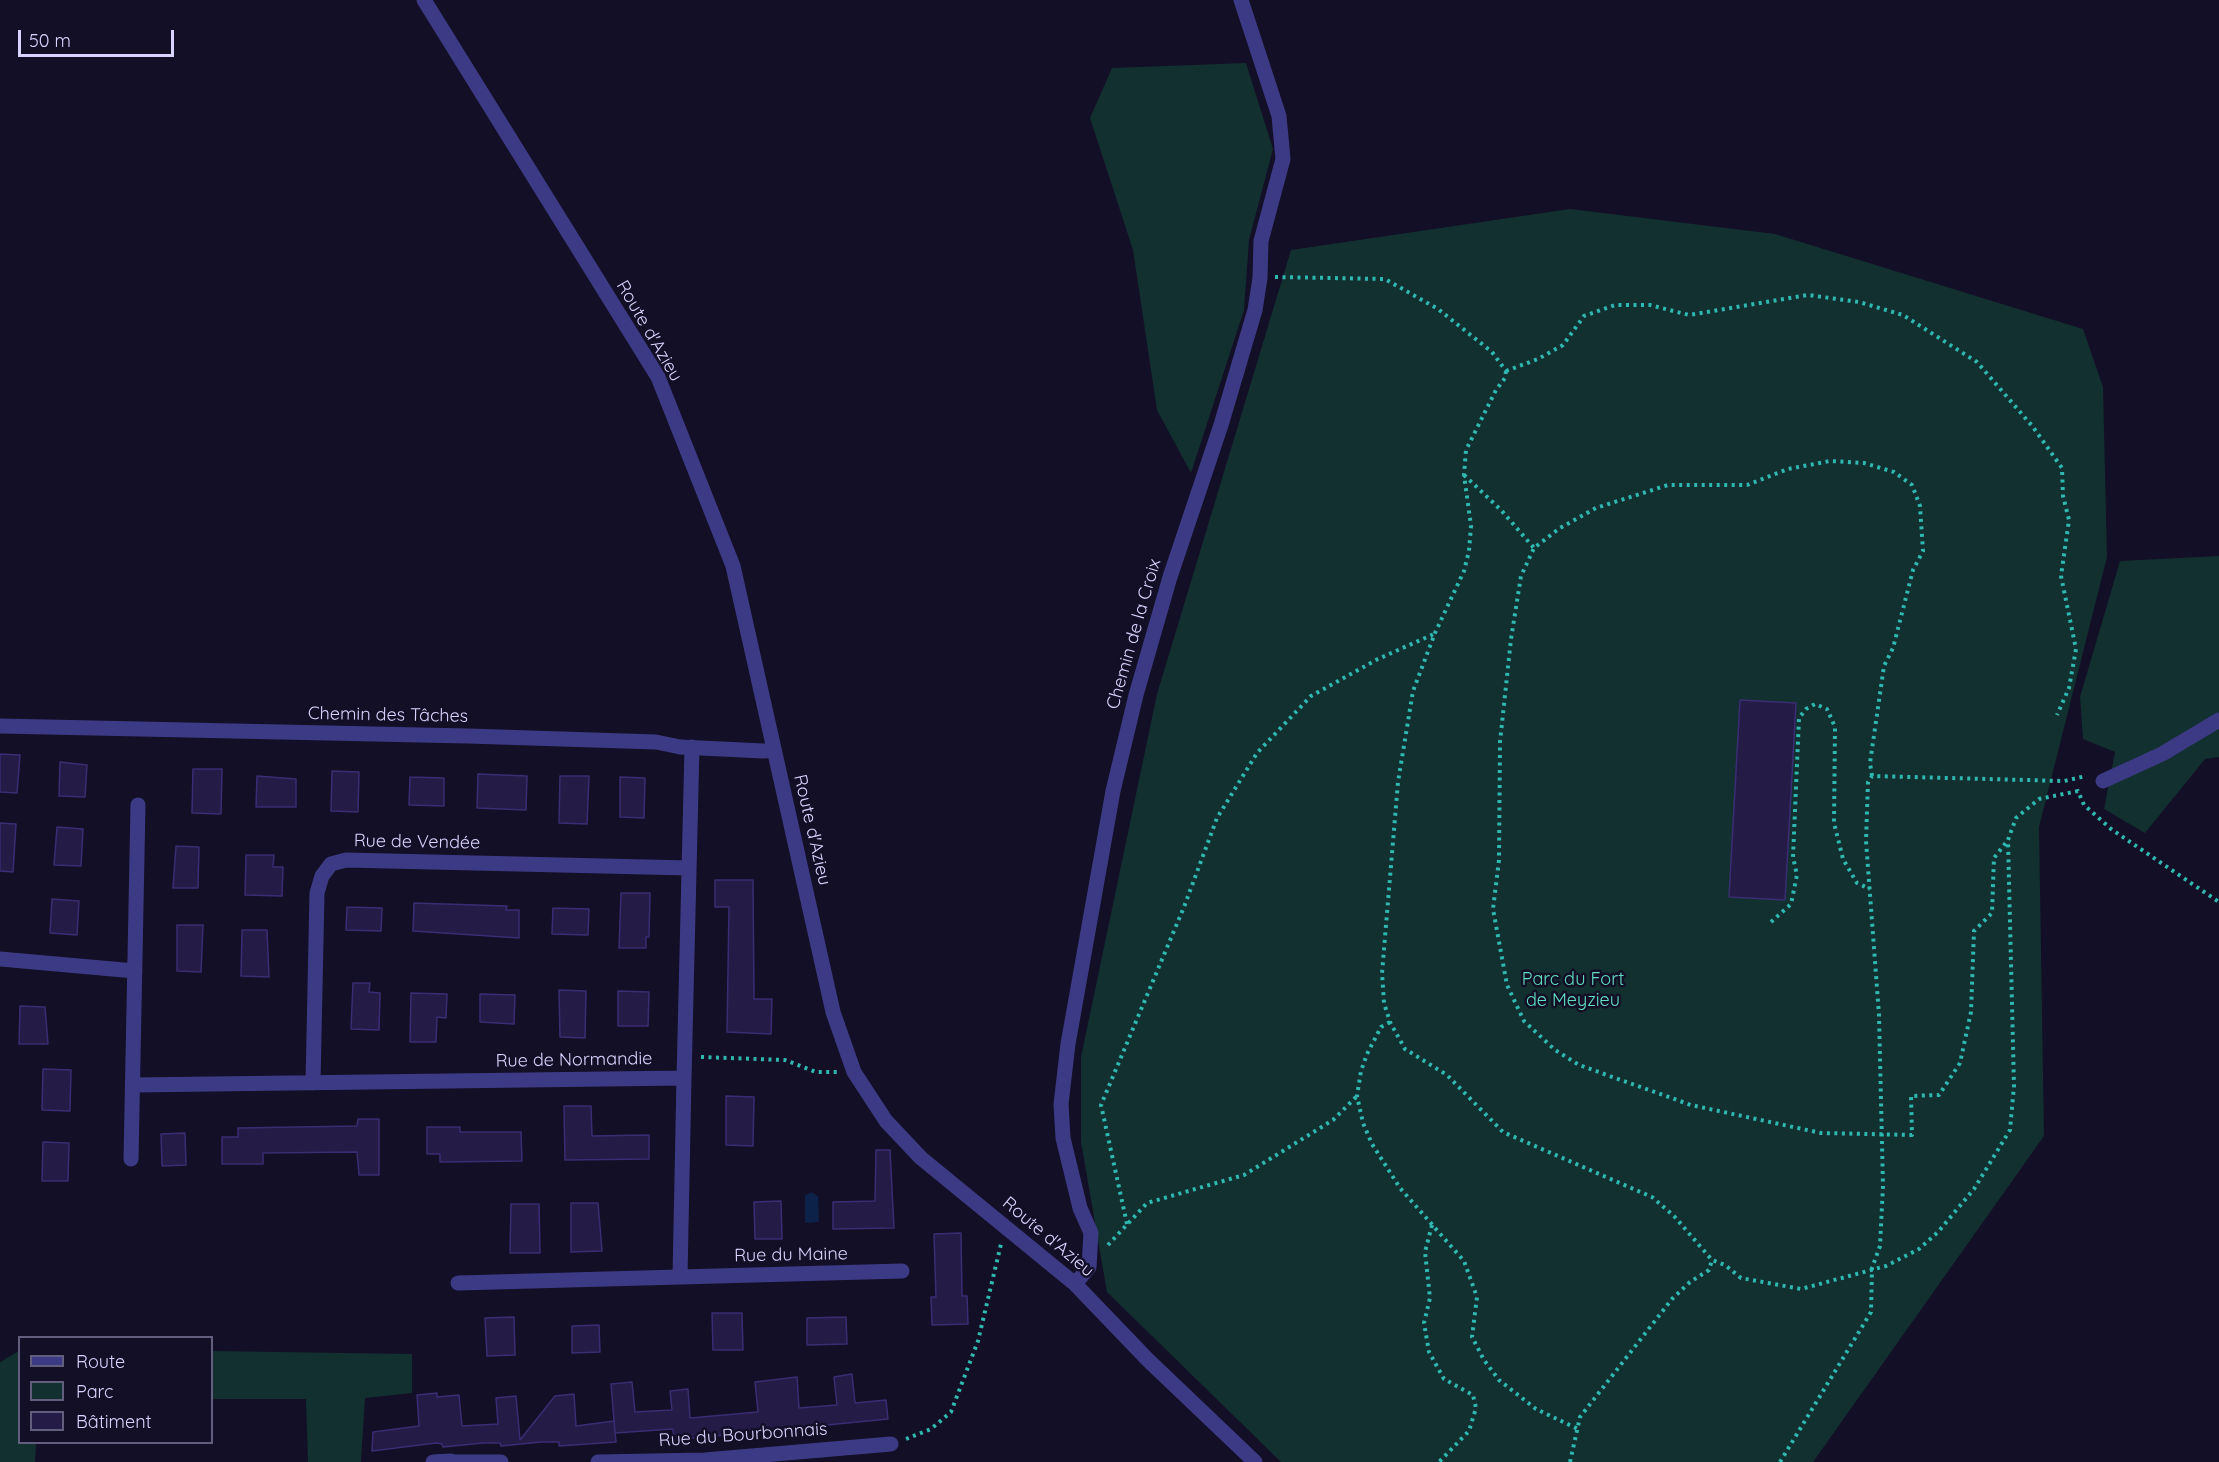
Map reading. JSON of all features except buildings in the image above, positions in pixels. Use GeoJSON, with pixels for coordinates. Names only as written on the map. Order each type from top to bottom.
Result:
{"type":"FeatureCollection","features":[{"type":"Feature","properties":{"kind":"street","name":"Route d'Azieu"},"geometry":{"type":"LineString","coordinates":[[412,0],[482,98]]}},
{"type":"Feature","properties":{"kind":"street","name":"Route d'Azieu"},"geometry":{"type":"LineString","coordinates":[[424,0],[482,98],[658,377],[733,566],[833,1012],[854,1072],[886,1121],[921,1158],[1075,1284],[1148,1360],[1254,1462]]}},
{"type":"Feature","properties":{"kind":"street","name":"Chemin de la Croix"},"geometry":{"type":"LineString","coordinates":[[1075,1284],[1089,1267],[1091,1233],[1080,1208],[1063,1138],[1061,1104],[1068,1044],[1113,791],[1136,695],[1170,577],[1221,425],[1255,310],[1260,278],[1261,241],[1283,159],[1283,138],[1279,116],[1240,0]]}},
{"type":"Feature","properties":{"kind":"street"},"geometry":{"type":"LineString","coordinates":[[2103,781],[2162,754],[2219,720]]}},
{"type":"Feature","properties":{"kind":"street","name":"Chemin des Tâches"},"geometry":{"type":"LineString","coordinates":[[0,726],[468,736],[656,742],[692,747],[774,750]]}},
{"type":"Feature","properties":{"kind":"street"},"geometry":{"type":"LineString","coordinates":[[680,1277],[692,747]]}},
{"type":"Feature","properties":{"kind":"street"},"geometry":{"type":"LineString","coordinates":[[131,1159],[138,805]]}},
{"type":"Feature","properties":{"kind":"street","name":"Rue de Vendée"},"geometry":{"type":"LineString","coordinates":[[313,1083],[317,892],[322,876],[331,864],[346,860],[689,868]]}},
{"type":"Feature","properties":{"kind":"street"},"geometry":{"type":"LineString","coordinates":[[0,959],[135,971]]}},
{"type":"Feature","properties":{"kind":"street","name":"Rue de Normandie"},"geometry":{"type":"LineString","coordinates":[[133,1085],[684,1078]]}},
{"type":"Feature","properties":{"kind":"street","name":"Rue du Maine"},"geometry":{"type":"LineString","coordinates":[[458,1283],[902,1271]]}},
{"type":"Feature","properties":{"kind":"street","name":"Rue du Bourbonnais"},"geometry":{"type":"LineString","coordinates":[[598,1462],[705,1461],[851,1455],[891,1444]]}},
{"type":"Feature","properties":{"kind":"street"},"geometry":{"type":"LineString","coordinates":[[433,1462],[501,1462]]}},
{"type":"Feature","properties":{"kind":"path"},"geometry":{"type":"LineString","coordinates":[[1260,278],[1327,276],[1385,279],[1438,309],[1492,352],[1506,371],[1505,378],[1473,432],[1466,450],[1464,475],[1471,526],[1469,551],[1453,599],[1435,633],[1413,691],[1399,773],[1382,953],[1384,1003],[1390,1022],[1406,1049],[1447,1075],[1503,1131],[1652,1197],[1674,1216],[1712,1260],[1725,1265],[1741,1278],[1801,1289],[1897,1261],[1919,1249],[1938,1232],[1974,1189],[2010,1130],[2014,1086],[2008,840]]}},
{"type":"Feature","properties":{"kind":"path"},"geometry":{"type":"LineString","coordinates":[[1506,371],[1538,359],[1563,345],[1584,316],[1615,305],[1650,305],[1689,315],[1808,296],[1859,302],[1904,315],[1977,362],[2027,419],[2062,468],[2063,496],[2069,520],[2061,576],[2076,649],[2069,688],[2057,715]]}},
{"type":"Feature","properties":{"kind":"path"},"geometry":{"type":"LineString","coordinates":[[1780,1462],[1871,1312],[1872,1268],[1880,1245],[1883,1186],[1881,1134],[1880,1015],[1866,841],[1868,782],[1872,776],[1870,763],[1884,666],[1893,648],[1913,570],[1923,551],[1920,506],[1912,485],[1894,472],[1864,463],[1830,461],[1788,469],[1747,485],[1668,485],[1596,508],[1560,528],[1534,548],[1521,576],[1511,639],[1500,742],[1499,860],[1493,909],[1508,985],[1524,1021],[1555,1050],[1580,1065],[1690,1105],[1821,1133],[1881,1134],[1912,1135],[1911,1096],[1939,1095],[1960,1064],[1971,1012],[1974,932],[1992,913],[1994,858],[2008,840],[2016,818],[2026,807],[2039,799],[2078,792],[2084,805],[2110,829],[2219,902]]}},
{"type":"Feature","properties":{"kind":"path"},"geometry":{"type":"LineString","coordinates":[[1464,475],[1501,510],[1534,548]]}},
{"type":"Feature","properties":{"kind":"path"},"geometry":{"type":"LineString","coordinates":[[1127,1224],[1101,1105],[1184,907],[1217,819],[1257,753],[1311,696],[1378,659],[1435,633]]}},
{"type":"Feature","properties":{"kind":"path"},"geometry":{"type":"LineString","coordinates":[[1771,922],[1791,904],[1797,875],[1793,857],[1799,772],[1797,754],[1799,718],[1806,709],[1815,705],[1827,709],[1835,727],[1834,823],[1843,859],[1857,883],[1870,889]]}},
{"type":"Feature","properties":{"kind":"path"},"geometry":{"type":"LineString","coordinates":[[1872,776],[2064,781],[2086,776]]}},
{"type":"Feature","properties":{"kind":"path"},"geometry":{"type":"LineString","coordinates":[[1390,1022],[1381,1028],[1360,1071],[1357,1096],[1363,1123],[1385,1168],[1464,1261],[1474,1281],[1477,1296],[1472,1337],[1498,1380],[1536,1409],[1578,1429]]}},
{"type":"Feature","properties":{"kind":"path"},"geometry":{"type":"LineString","coordinates":[[685,1056],[785,1060],[816,1072],[854,1072]]}},
{"type":"Feature","properties":{"kind":"path"},"geometry":{"type":"LineString","coordinates":[[1116,1235],[1147,1203],[1244,1175],[1333,1120],[1357,1096]]}},
{"type":"Feature","properties":{"kind":"path"},"geometry":{"type":"LineString","coordinates":[[1432,1225],[1425,1252],[1430,1298],[1424,1323],[1429,1352],[1444,1379],[1473,1395],[1476,1408],[1469,1431],[1439,1462]]}},
{"type":"Feature","properties":{"kind":"path"},"geometry":{"type":"LineString","coordinates":[[891,1444],[931,1430],[951,1412],[978,1341],[1006,1226]]}},
{"type":"Feature","properties":{"kind":"path"},"geometry":{"type":"LineString","coordinates":[[1570,1462],[1580,1417],[1672,1299],[1690,1282],[1709,1270],[1712,1260]]}},
{"type":"Feature","properties":{"kind":"green space"},"geometry":{"type":"Polygon","coordinates":[[[1246,63],[1273,149],[1249,240],[1244,310],[1191,473],[1157,410],[1133,250],[1090,118],[1112,68],[1246,63]]]}},
{"type":"Feature","properties":{"kind":"green space","name":"Parc du Fort de Meyzieu"},"geometry":{"type":"Polygon","coordinates":[[[1570,209],[1775,234],[2083,329],[2103,387],[2107,557],[2039,827],[2044,1136],[1813,1462],[1281,1462],[1107,1292],[1081,1142],[1081,1057],[1157,694],[1291,250],[1570,209]]]}},
{"type":"Feature","properties":{"kind":"green space"},"geometry":{"type":"Polygon","coordinates":[[[2219,556],[2219,757],[2205,759],[2145,833],[2104,809],[2115,752],[2083,739],[2080,697],[2120,561],[2219,556]]]}},
{"type":"Feature","properties":{"kind":"green space"},"geometry":{"type":"Polygon","coordinates":[[[213,1351],[412,1354],[412,1393],[365,1398],[361,1462],[308,1462],[306,1399],[213,1399],[213,1351]]]}},
{"type":"Feature","properties":{"kind":"green space"},"geometry":{"type":"Polygon","coordinates":[[[18,1352],[18,1444],[36,1444],[35,1462],[0,1462],[0,1362],[18,1352]]]}},
{"type":"Feature","properties":{"kind":"water"},"geometry":{"type":"Polygon","coordinates":[[[811,1192],[818,1196],[819,1222],[805,1223],[805,1196],[811,1192]]]}}]}
